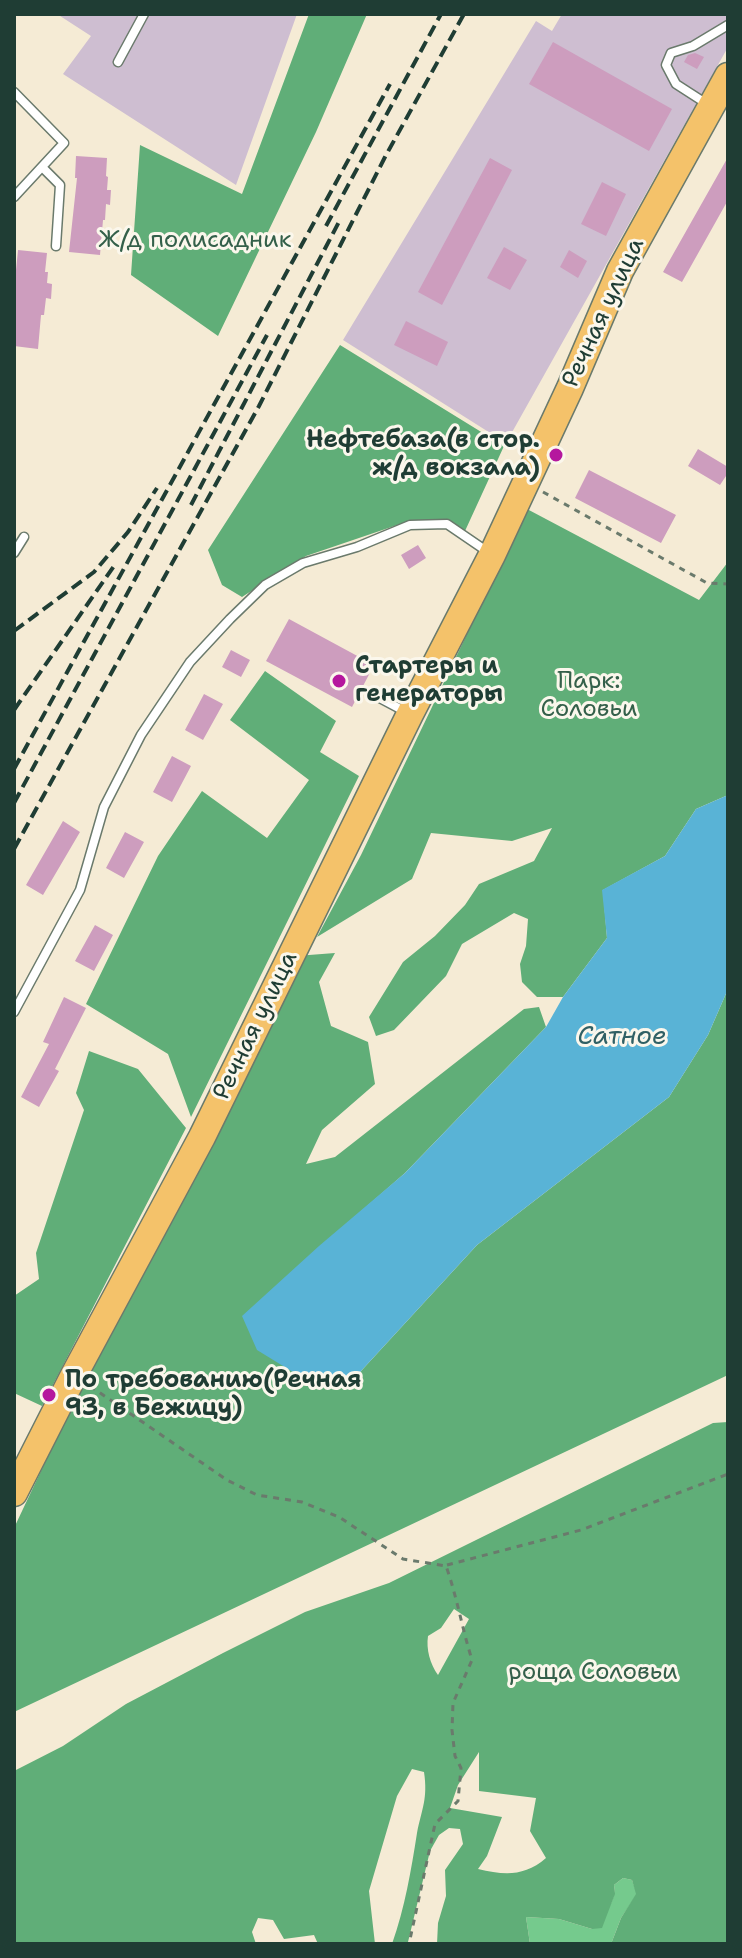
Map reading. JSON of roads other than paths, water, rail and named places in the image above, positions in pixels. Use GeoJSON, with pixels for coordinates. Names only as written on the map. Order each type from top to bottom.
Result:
{"type":"FeatureCollection","features":[{"type":"Feature","properties":{"kind":"main road","name":"Речная улица"},"geometry":{"type":"LineString","coordinates":[[18,1476],[202,1137],[410,714],[492,555],[570,388],[620,271],[728,76]]}},
{"type":"Feature","properties":{"kind":"lane"},"geometry":{"type":"LineString","coordinates":[[118,62],[144,14]]}},
{"type":"Feature","properties":{"kind":"lane"},"geometry":{"type":"LineString","coordinates":[[711,107],[676,84],[666,65],[671,53],[693,46],[728,25]]}},
{"type":"Feature","properties":{"kind":"lane"},"geometry":{"type":"LineString","coordinates":[[14,92],[64,143],[14,197]]}},
{"type":"Feature","properties":{"kind":"lane"},"geometry":{"type":"LineString","coordinates":[[42,167],[60,185],[56,246]]}},
{"type":"Feature","properties":{"kind":"lane"},"geometry":{"type":"LineString","coordinates":[[14,1012],[80,890],[104,807],[141,735],[190,662],[256,593],[303,563],[357,547],[410,525],[447,524],[492,555]]}},
{"type":"Feature","properties":{"kind":"lane"},"geometry":{"type":"LineString","coordinates":[[14,553],[24,537]]}},
{"type":"Feature","properties":{"kind":"lane"},"geometry":{"type":"LineString","coordinates":[[374,695],[410,714]]}},
{"type":"Feature","properties":{"kind":"water","name":"Сатное"},"geometry":{"type":"Polygon","coordinates":[[[728,795],[728,989],[708,1035],[669,1097],[477,1245],[350,1383],[301,1377],[257,1350],[242,1316],[405,1173],[546,1027],[563,997],[607,938],[602,890],[665,856],[696,809],[728,795]]]}},
{"type":"Feature","properties":{"kind":"railway"},"geometry":{"type":"LineString","coordinates":[[326,226],[441,14]]}},
{"type":"Feature","properties":{"kind":"railway"},"geometry":{"type":"LineString","coordinates":[[14,849],[259,406],[385,157],[464,14]]}},
{"type":"Feature","properties":{"kind":"railway"},"geometry":{"type":"LineString","coordinates":[[14,769],[390,84]]}},
{"type":"Feature","properties":{"kind":"railway"},"geometry":{"type":"LineString","coordinates":[[191,505],[341,218]]}},
{"type":"Feature","properties":{"kind":"railway"},"geometry":{"type":"LineString","coordinates":[[14,803],[267,335]]}},
{"type":"Feature","properties":{"kind":"railway"},"geometry":{"type":"LineString","coordinates":[[14,631],[94,572],[128,532],[157,488]]}},
{"type":"Feature","properties":{"kind":"railway"},"geometry":{"type":"LineString","coordinates":[[14,710],[114,566]]}},
{"type":"Feature","properties":{"kind":"place","name":"Нефтебаза(в стор. ж/д вокзала)"},"geometry":{"type":"Point","coordinates":[556,455]}},
{"type":"Feature","properties":{"kind":"place","name":"Стартеры и генераторы"},"geometry":{"type":"Point","coordinates":[339,681]}},
{"type":"Feature","properties":{"kind":"place","name":"По требованию(Речная 93, в Бежицу)"},"geometry":{"type":"Point","coordinates":[49,1395]}},
{"type":"Feature","properties":{"kind":"park label","name":"Ж/д полисадник"},"geometry":{"type":"Point","coordinates":[195,241]}},
{"type":"Feature","properties":{"kind":"park label","name":"Парк: Соловьи"},"geometry":{"type":"Point","coordinates":[589,696]}},
{"type":"Feature","properties":{"kind":"park label","name":"роща Соловьи"},"geometry":{"type":"Point","coordinates":[593,1673]}}]}
